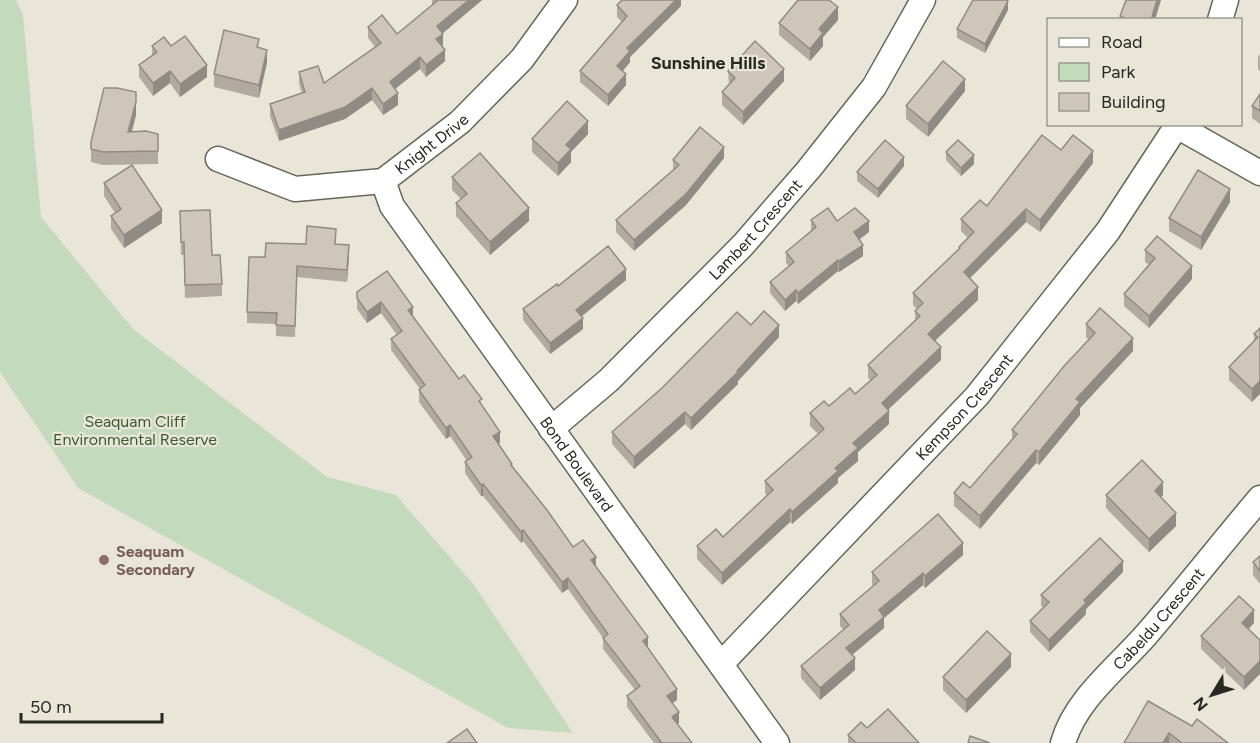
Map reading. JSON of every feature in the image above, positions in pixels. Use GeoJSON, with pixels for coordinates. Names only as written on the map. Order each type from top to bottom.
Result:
{"type":"FeatureCollection","features":[{"type":"Feature","properties":{"kind":"street","name":"Knight Drive"},"geometry":{"type":"LineString","coordinates":[[218,159],[295,189],[383,181],[460,122],[522,59],[565,0]]}},
{"type":"Feature","properties":{"kind":"street","name":"Lambert Crescent"},"geometry":{"type":"LineString","coordinates":[[551,429],[609,380],[743,245],[809,169],[874,87],[923,0]]}},
{"type":"Feature","properties":{"kind":"street"},"geometry":{"type":"LineString","coordinates":[[1221,18],[1226,0]]}},
{"type":"Feature","properties":{"kind":"street","name":"Kempson Crescent"},"geometry":{"type":"LineString","coordinates":[[720,664],[977,396],[1108,231],[1176,126]]}},
{"type":"Feature","properties":{"kind":"street"},"geometry":{"type":"LineString","coordinates":[[1179,126],[1260,173]]}},
{"type":"Feature","properties":{"kind":"street","name":"Bond Boulevard"},"geometry":{"type":"LineString","coordinates":[[383,181],[392,206],[777,743]]}},
{"type":"Feature","properties":{"kind":"street","name":"Cabeldu Crescent"},"geometry":{"type":"LineString","coordinates":[[1063,743],[1067,729],[1084,702],[1145,635],[1260,498]]}},
{"type":"Feature","properties":{"kind":"green space","name":"Seaquam Cliff Environmental Reserve"},"geometry":{"type":"Polygon","coordinates":[[[0,0],[16,0],[23,15],[41,217],[133,329],[327,477],[396,495],[474,585],[573,733],[508,728],[78,488],[0,372],[0,0]]]}},
{"type":"Feature","properties":{"kind":"building"},"geometry":{"type":"Polygon","coordinates":[[[436,0],[469,0],[437,26],[443,34],[436,39],[445,50],[426,65],[420,57],[390,82],[398,93],[383,104],[372,88],[345,107],[279,130],[270,104],[305,92],[299,72],[318,66],[324,83],[381,43],[368,27],[382,15],[397,34],[436,0]]]}},
{"type":"Feature","properties":{"kind":"building"},"geometry":{"type":"Polygon","coordinates":[[[622,0],[676,0],[627,48],[630,51],[617,66],[626,74],[608,95],[580,71],[627,16],[617,5],[622,0]]]}},
{"type":"Feature","properties":{"kind":"building"},"geometry":{"type":"Polygon","coordinates":[[[798,0],[829,0],[838,7],[819,29],[823,33],[810,49],[779,23],[798,0]]]}},
{"type":"Feature","properties":{"kind":"building"},"geometry":{"type":"Polygon","coordinates":[[[973,0],[1008,1],[985,44],[957,29],[973,0]]]}},
{"type":"Feature","properties":{"kind":"building"},"geometry":{"type":"Polygon","coordinates":[[[1126,0],[1157,0],[1152,18],[1120,16],[1126,0]]]}},
{"type":"Feature","properties":{"kind":"building"},"geometry":{"type":"Polygon","coordinates":[[[224,30],[259,39],[257,47],[267,50],[259,85],[214,74],[224,30]]]}},
{"type":"Feature","properties":{"kind":"building"},"geometry":{"type":"Polygon","coordinates":[[[185,36],[207,65],[180,84],[170,71],[153,83],[139,65],[157,52],[152,46],[164,37],[171,46],[185,36]]]}},
{"type":"Feature","properties":{"kind":"building"},"geometry":{"type":"Polygon","coordinates":[[[755,41],[784,69],[743,112],[722,92],[735,78],[728,71],[755,41]]]}},
{"type":"Feature","properties":{"kind":"building"},"geometry":{"type":"Polygon","coordinates":[[[943,61],[965,79],[928,124],[906,106],[943,61]]]}},
{"type":"Feature","properties":{"kind":"building"},"geometry":{"type":"Polygon","coordinates":[[[104,88],[136,92],[136,102],[128,132],[146,131],[158,134],[158,151],[103,152],[91,149],[104,88]]]}},
{"type":"Feature","properties":{"kind":"building"},"geometry":{"type":"Polygon","coordinates":[[[1260,94],[1260,111],[1252,106],[1260,94]]]}},
{"type":"Feature","properties":{"kind":"building"},"geometry":{"type":"Polygon","coordinates":[[[567,101],[588,121],[566,145],[571,149],[558,163],[532,139],[567,101]]]}},
{"type":"Feature","properties":{"kind":"building"},"geometry":{"type":"Polygon","coordinates":[[[700,127],[724,147],[686,194],[634,240],[616,220],[679,165],[673,160],[700,127]]]}},
{"type":"Feature","properties":{"kind":"building"},"geometry":{"type":"Polygon","coordinates":[[[1042,135],[1061,150],[1073,135],[1093,151],[1040,220],[1026,209],[964,272],[978,287],[928,334],[941,347],[882,403],[889,411],[853,443],[858,448],[835,468],[838,471],[792,512],[790,509],[722,573],[697,546],[716,529],[723,537],[773,490],[765,481],[824,429],[810,413],[824,401],[829,406],[850,388],[855,394],[877,375],[868,365],[920,316],[915,311],[923,303],[913,293],[974,232],[961,219],[980,200],[987,206],[1042,135]]]}},
{"type":"Feature","properties":{"kind":"building"},"geometry":{"type":"Polygon","coordinates":[[[885,140],[904,157],[878,189],[857,172],[885,140]]]}},
{"type":"Feature","properties":{"kind":"building"},"geometry":{"type":"Polygon","coordinates":[[[958,140],[974,155],[961,168],[946,152],[958,140]]]}},
{"type":"Feature","properties":{"kind":"building"},"geometry":{"type":"Polygon","coordinates":[[[480,153],[529,208],[490,242],[456,203],[467,194],[452,177],[480,153]]]}},
{"type":"Feature","properties":{"kind":"building"},"geometry":{"type":"Polygon","coordinates":[[[132,165],[162,210],[124,235],[111,216],[121,209],[104,183],[132,165]]]}},
{"type":"Feature","properties":{"kind":"building"},"geometry":{"type":"Polygon","coordinates":[[[1198,170],[1230,189],[1201,237],[1169,218],[1198,170]]]}},
{"type":"Feature","properties":{"kind":"building"},"geometry":{"type":"Polygon","coordinates":[[[828,208],[837,221],[855,208],[869,221],[854,232],[863,245],[838,260],[798,293],[796,290],[785,300],[770,282],[794,262],[786,252],[816,227],[811,220],[828,208]]]}},
{"type":"Feature","properties":{"kind":"building"},"geometry":{"type":"Polygon","coordinates":[[[210,210],[212,255],[220,255],[222,284],[185,285],[184,242],[181,242],[180,211],[210,210]]]}},
{"type":"Feature","properties":{"kind":"building"},"geometry":{"type":"Polygon","coordinates":[[[307,226],[336,229],[335,244],[349,245],[347,270],[297,266],[295,326],[276,325],[277,313],[247,312],[249,257],[265,257],[266,243],[306,244],[307,226]]]}},
{"type":"Feature","properties":{"kind":"building"},"geometry":{"type":"Polygon","coordinates":[[[1157,236],[1192,266],[1149,316],[1124,294],[1155,258],[1145,250],[1157,236]]]}},
{"type":"Feature","properties":{"kind":"building"},"geometry":{"type":"Polygon","coordinates":[[[608,246],[626,269],[576,310],[583,318],[550,343],[523,309],[557,284],[558,286],[608,246]]]}},
{"type":"Feature","properties":{"kind":"building"},"geometry":{"type":"Polygon","coordinates":[[[387,271],[413,307],[408,310],[459,379],[464,375],[482,399],[479,401],[500,432],[493,436],[511,465],[573,547],[583,540],[596,557],[591,560],[648,637],[643,641],[677,689],[667,696],[679,712],[672,717],[692,743],[659,743],[661,742],[627,696],[640,686],[603,638],[608,634],[568,578],[562,582],[523,530],[521,532],[483,484],[481,485],[465,462],[472,457],[450,425],[446,428],[419,390],[425,385],[391,339],[402,331],[381,302],[367,312],[357,298],[357,292],[387,271]]]}},
{"type":"Feature","properties":{"kind":"building"},"geometry":{"type":"Polygon","coordinates":[[[1100,308],[1133,338],[1076,399],[1080,402],[1039,452],[1036,450],[980,516],[954,493],[963,482],[970,488],[1017,434],[1012,430],[1065,365],[1095,333],[1086,324],[1100,308]]]}},
{"type":"Feature","properties":{"kind":"building"},"geometry":{"type":"Polygon","coordinates":[[[764,311],[779,325],[738,372],[691,418],[685,412],[634,457],[612,432],[662,388],[737,312],[751,325],[764,311]]]}},
{"type":"Feature","properties":{"kind":"building"},"geometry":{"type":"Polygon","coordinates":[[[1260,328],[1260,381],[1252,389],[1229,367],[1258,337],[1254,334],[1260,328]]]}},
{"type":"Feature","properties":{"kind":"building"},"geometry":{"type":"Polygon","coordinates":[[[1142,460],[1163,482],[1155,491],[1176,513],[1149,539],[1106,495],[1142,460]]]}},
{"type":"Feature","properties":{"kind":"building"},"geometry":{"type":"Polygon","coordinates":[[[938,514],[963,543],[925,576],[923,573],[879,610],[884,617],[846,648],[855,658],[820,688],[801,666],[849,625],[840,614],[879,581],[872,572],[938,514]]]}},
{"type":"Feature","properties":{"kind":"building"},"geometry":{"type":"Polygon","coordinates":[[[1100,538],[1123,561],[1084,600],[1086,603],[1049,640],[1030,621],[1049,602],[1041,595],[1100,538]]]}},
{"type":"Feature","properties":{"kind":"building"},"geometry":{"type":"Polygon","coordinates":[[[1260,556],[1260,571],[1253,562],[1260,556]]]}},
{"type":"Feature","properties":{"kind":"building"},"geometry":{"type":"Polygon","coordinates":[[[1239,596],[1254,610],[1242,623],[1260,640],[1260,661],[1244,677],[1201,636],[1239,596]]]}},
{"type":"Feature","properties":{"kind":"building"},"geometry":{"type":"Polygon","coordinates":[[[987,631],[1011,654],[966,700],[943,677],[987,631]]]}},
{"type":"Feature","properties":{"kind":"building"},"geometry":{"type":"Polygon","coordinates":[[[1148,701],[1192,726],[1197,719],[1228,743],[1182,743],[1169,733],[1163,743],[1124,743],[1148,701]]]}},
{"type":"Feature","properties":{"kind":"building"},"geometry":{"type":"Polygon","coordinates":[[[888,709],[919,743],[856,743],[848,735],[861,722],[867,728],[888,709]]]}},
{"type":"Feature","properties":{"kind":"building"},"geometry":{"type":"Polygon","coordinates":[[[467,729],[477,743],[447,743],[467,729]]]}},
{"type":"Feature","properties":{"kind":"building"},"geometry":{"type":"Polygon","coordinates":[[[970,736],[990,743],[968,743],[970,736]]]}},
{"type":"Feature","properties":{"kind":"place","name":"Seaquam Secondary"},"geometry":{"type":"Point","coordinates":[104,560]}},
{"type":"Feature","properties":{"kind":"district","name":"Sunshine Hills"},"geometry":{"type":"Point","coordinates":[708,63]}}]}
